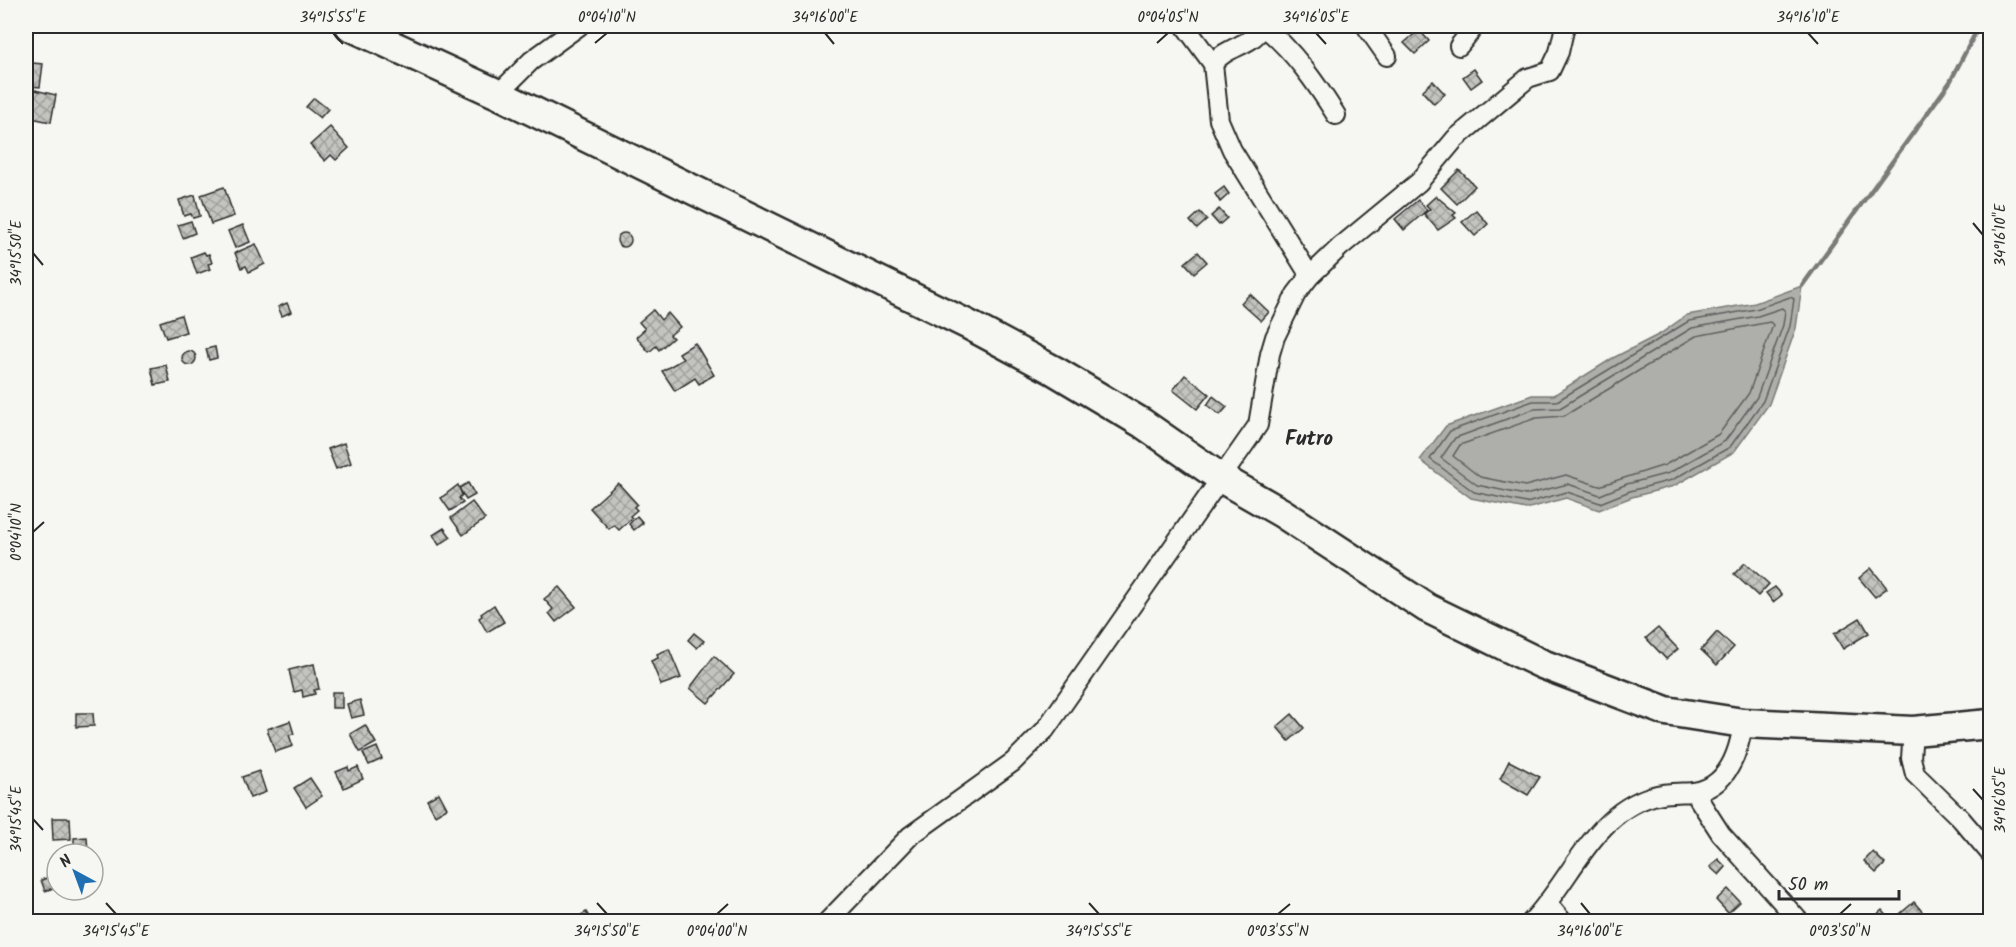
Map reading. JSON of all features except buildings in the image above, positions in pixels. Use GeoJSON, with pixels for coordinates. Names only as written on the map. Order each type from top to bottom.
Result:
{"type":"FeatureCollection","features":[{"type":"Feature","properties":{"kind":"main road"},"geometry":{"type":"LineString","coordinates":[[350,26],[498,94],[1036,361],[1142,423],[1221,478],[1282,513],[1427,608],[1542,664],[1666,711],[1743,723],[1913,731],[1990,724]]}},
{"type":"Feature","properties":{"kind":"street"},"geometry":{"type":"LineString","coordinates":[[498,94],[531,61],[579,26]]}},
{"type":"Feature","properties":{"kind":"street"},"geometry":{"type":"LineString","coordinates":[[1185,26],[1213,64],[1219,120],[1232,150],[1310,276]]}},
{"type":"Feature","properties":{"kind":"street"},"geometry":{"type":"LineString","coordinates":[[1213,64],[1225,51],[1253,39],[1263,26],[1276,36],[1317,85],[1336,115]]}},
{"type":"Feature","properties":{"kind":"street"},"geometry":{"type":"LineString","coordinates":[[1366,26],[1387,56]]}},
{"type":"Feature","properties":{"kind":"street"},"geometry":{"type":"LineString","coordinates":[[1459,46],[1475,26]]}},
{"type":"Feature","properties":{"kind":"street"},"geometry":{"type":"LineString","coordinates":[[827,921],[910,836],[1013,762],[1045,730],[1258,425],[1270,354],[1275,337],[1296,294],[1310,276],[1340,247],[1419,182],[1462,134],[1528,78],[1550,71],[1559,52],[1565,26]]}},
{"type":"Feature","properties":{"kind":"street"},"geometry":{"type":"LineString","coordinates":[[1531,921],[1548,904],[1588,845],[1605,825],[1622,811],[1655,795],[1694,792],[1716,785],[1730,766],[1743,723]]}},
{"type":"Feature","properties":{"kind":"street"},"geometry":{"type":"LineString","coordinates":[[1913,731],[1911,758],[1915,774],[1961,819],[1990,853]]}},
{"type":"Feature","properties":{"kind":"street"},"geometry":{"type":"LineString","coordinates":[[1694,792],[1721,834],[1800,921]]}},
{"type":"Feature","properties":{"kind":"street"},"geometry":{"type":"LineString","coordinates":[[1548,904],[1563,921]]}},
{"type":"Feature","properties":{"kind":"water"},"geometry":{"type":"Polygon","coordinates":[[[1802,286],[1796,328],[1769,404],[1734,452],[1674,486],[1632,497],[1599,510],[1566,498],[1526,509],[1471,498],[1420,460],[1446,426],[1532,395],[1554,395],[1613,358],[1660,334],[1687,315],[1755,303],[1802,286]]]}},
{"type":"Feature","properties":{"kind":"waterway"},"geometry":{"type":"LineString","coordinates":[[1802,286],[1950,82],[1979,26]]}},
{"type":"Feature","properties":{"kind":"district","name":"Futro"},"geometry":{"type":"Point","coordinates":[1309,439]}}]}
